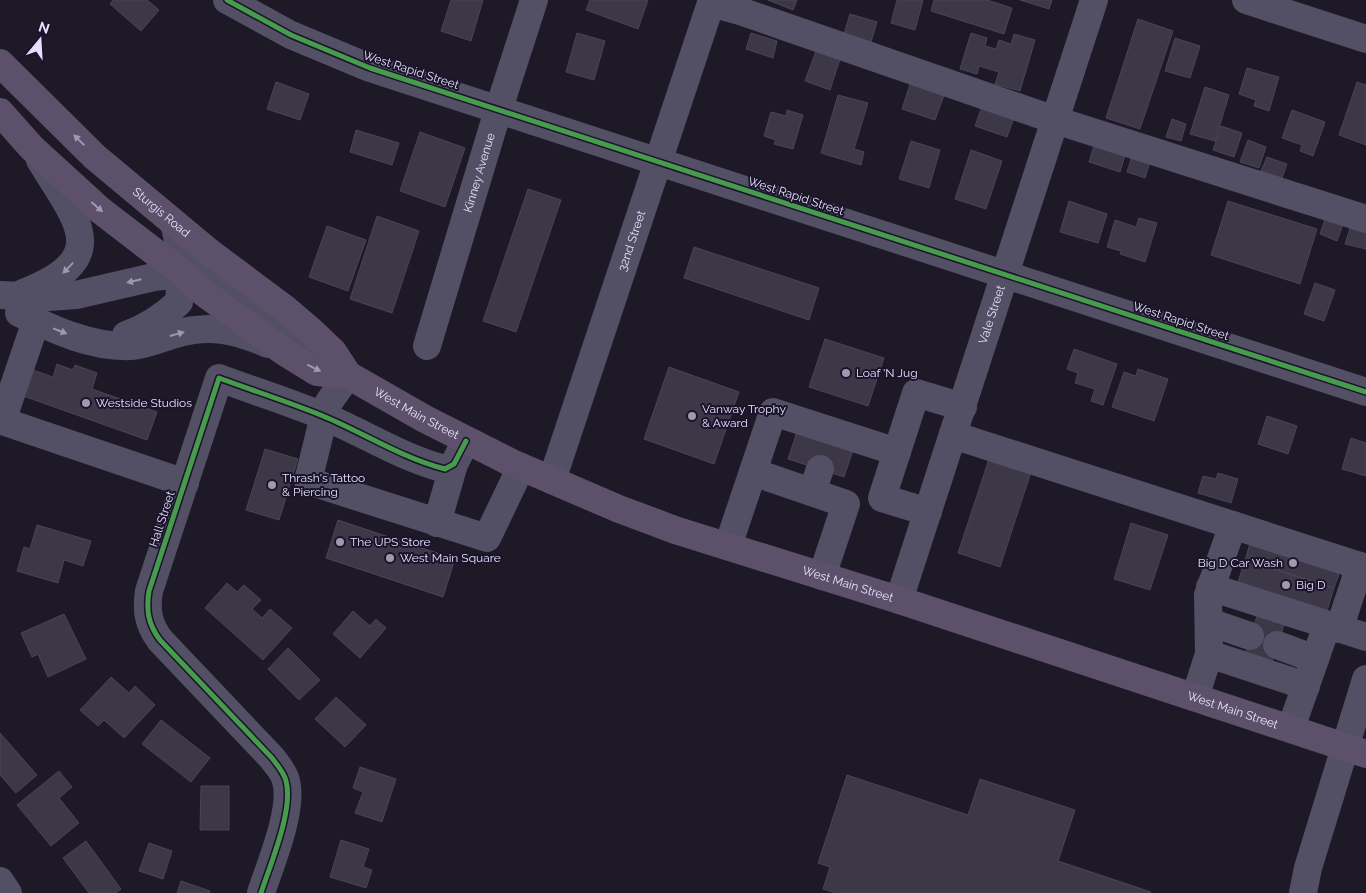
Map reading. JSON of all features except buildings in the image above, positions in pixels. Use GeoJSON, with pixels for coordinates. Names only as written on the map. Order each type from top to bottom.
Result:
{"type":"FeatureCollection","features":[{"type":"Feature","properties":{"kind":"main road","name":"Sturgis Road"},"geometry":{"type":"LineString","coordinates":[[0,63],[95,157],[174,223],[284,308],[332,352]]}},
{"type":"Feature","properties":{"kind":"main road"},"geometry":{"type":"LineString","coordinates":[[0,112],[32,148],[100,210],[182,273],[220,306],[283,351]]}},
{"type":"Feature","properties":{"kind":"main road","name":"West Main Street"},"geometry":{"type":"LineString","coordinates":[[283,351],[317,372],[348,375]]}},
{"type":"Feature","properties":{"kind":"main road","name":"West Main Street"},"geometry":{"type":"LineString","coordinates":[[332,352],[348,375],[460,452],[521,467],[647,520],[899,600],[1355,750]]}},
{"type":"Feature","properties":{"kind":"street","name":"West Rapid Street"},"geometry":{"type":"LineString","coordinates":[[227,0],[283,31],[370,68],[1366,392]]}},
{"type":"Feature","properties":{"kind":"street","name":"Kinney Avenue"},"geometry":{"type":"LineString","coordinates":[[427,346],[534,0]]}},
{"type":"Feature","properties":{"kind":"street","name":"Vale Street"},"geometry":{"type":"LineString","coordinates":[[899,600],[1094,0]]}},
{"type":"Feature","properties":{"kind":"street"},"geometry":{"type":"LineString","coordinates":[[1246,0],[1366,39]]}},
{"type":"Feature","properties":{"kind":"street"},"geometry":{"type":"LineString","coordinates":[[712,2],[1055,120],[1366,220]]}},
{"type":"Feature","properties":{"kind":"street","name":"32nd Street"},"geometry":{"type":"LineString","coordinates":[[552,480],[712,2]]}},
{"type":"Feature","properties":{"kind":"street"},"geometry":{"type":"LineString","coordinates":[[5,298],[35,289],[64,272],[73,263],[81,242],[79,228],[70,210],[32,148]]}},
{"type":"Feature","properties":{"kind":"street"},"geometry":{"type":"LineString","coordinates":[[95,342],[144,328],[160,318],[178,302],[182,258],[174,223]]}},
{"type":"Feature","properties":{"kind":"street","name":"West Main Street"},"geometry":{"type":"LineString","coordinates":[[5,298],[76,295],[154,277],[196,272],[212,277],[291,331],[332,352]]}},
{"type":"Feature","properties":{"kind":"street","name":"West Main Street"},"geometry":{"type":"LineString","coordinates":[[5,298],[36,321],[72,336],[95,342],[133,346],[184,332],[210,328],[244,334],[283,351]]}},
{"type":"Feature","properties":{"kind":"street"},"geometry":{"type":"LineString","coordinates":[[36,321],[2,421],[185,483]]}},
{"type":"Feature","properties":{"kind":"street"},"geometry":{"type":"LineString","coordinates":[[348,375],[329,402],[308,481],[487,538],[521,467]]}},
{"type":"Feature","properties":{"kind":"street","name":"Hall Street"},"geometry":{"type":"LineString","coordinates":[[260,893],[287,806],[286,781],[282,771],[272,758],[160,640],[153,631],[148,617],[149,591],[219,378],[324,416],[422,461],[446,469],[460,452]]}},
{"type":"Feature","properties":{"kind":"street"},"geometry":{"type":"LineString","coordinates":[[753,472],[816,481],[846,504],[876,514],[916,393],[963,407]]}},
{"type":"Feature","properties":{"kind":"street"},"geometry":{"type":"LineString","coordinates":[[728,546],[773,412],[830,437],[897,452]]}},
{"type":"Feature","properties":{"kind":"street"},"geometry":{"type":"LineString","coordinates":[[953,435],[1363,567],[1315,659],[1291,728]]}},
{"type":"Feature","properties":{"kind":"street"},"geometry":{"type":"LineString","coordinates":[[437,523],[460,452]]}},
{"type":"Feature","properties":{"kind":"street"},"geometry":{"type":"LineString","coordinates":[[882,498],[928,512]]}},
{"type":"Feature","properties":{"kind":"street"},"geometry":{"type":"LineString","coordinates":[[822,576],[846,504]]}},
{"type":"Feature","properties":{"kind":"street"},"geometry":{"type":"LineString","coordinates":[[1195,697],[1209,654],[1208,595],[1233,525]]}},
{"type":"Feature","properties":{"kind":"street"},"geometry":{"type":"LineString","coordinates":[[1210,587],[1366,638]]}},
{"type":"Feature","properties":{"kind":"street"},"geometry":{"type":"LineString","coordinates":[[1209,622],[1250,636]]}},
{"type":"Feature","properties":{"kind":"street"},"geometry":{"type":"LineString","coordinates":[[1277,645],[1315,659]]}},
{"type":"Feature","properties":{"kind":"street"},"geometry":{"type":"LineString","coordinates":[[1209,654],[1306,686]]}},
{"type":"Feature","properties":{"kind":"street"},"geometry":{"type":"LineString","coordinates":[[1302,893],[1314,849],[1355,750],[1366,679]]}},
{"type":"Feature","properties":{"kind":"street"},"geometry":{"type":"LineString","coordinates":[[1314,849],[1313,873],[1319,893]]}},
{"type":"Feature","properties":{"kind":"street"},"geometry":{"type":"LineString","coordinates":[[0,881],[8,893]]}},
{"type":"Feature","properties":{"kind":"tunnel"},"geometry":{"type":"LineString","coordinates":[[820,469],[829,443]]}},
{"type":"Feature","properties":{"kind":"cycle path"},"geometry":{"type":"LineString","coordinates":[[227,0],[291,35],[370,68],[1366,392]]}},
{"type":"Feature","properties":{"kind":"cycle path"},"geometry":{"type":"LineString","coordinates":[[261,893],[284,821],[288,793],[285,778],[272,758],[160,640],[150,622],[148,611],[149,591],[219,378],[323,416],[398,452],[445,469],[454,464],[466,441]]}},
{"type":"Feature","properties":{"kind":"place","name":"Loaf 'N Jug"},"geometry":{"type":"Point","coordinates":[846,373]}},
{"type":"Feature","properties":{"kind":"place","name":"Westside Studios"},"geometry":{"type":"Point","coordinates":[86,403]}},
{"type":"Feature","properties":{"kind":"place","name":"Vanway Trophy & Award"},"geometry":{"type":"Point","coordinates":[692,416]}},
{"type":"Feature","properties":{"kind":"place","name":"Thrash's Tattoo & Piercing"},"geometry":{"type":"Point","coordinates":[272,485]}},
{"type":"Feature","properties":{"kind":"place","name":"The UPS Store"},"geometry":{"type":"Point","coordinates":[340,542]}},
{"type":"Feature","properties":{"kind":"place","name":"West Main Square"},"geometry":{"type":"Point","coordinates":[390,558]}},
{"type":"Feature","properties":{"kind":"place","name":"Big D Car Wash"},"geometry":{"type":"Point","coordinates":[1293,563]}},
{"type":"Feature","properties":{"kind":"place","name":"Big D"},"geometry":{"type":"Point","coordinates":[1286,585]}}]}
